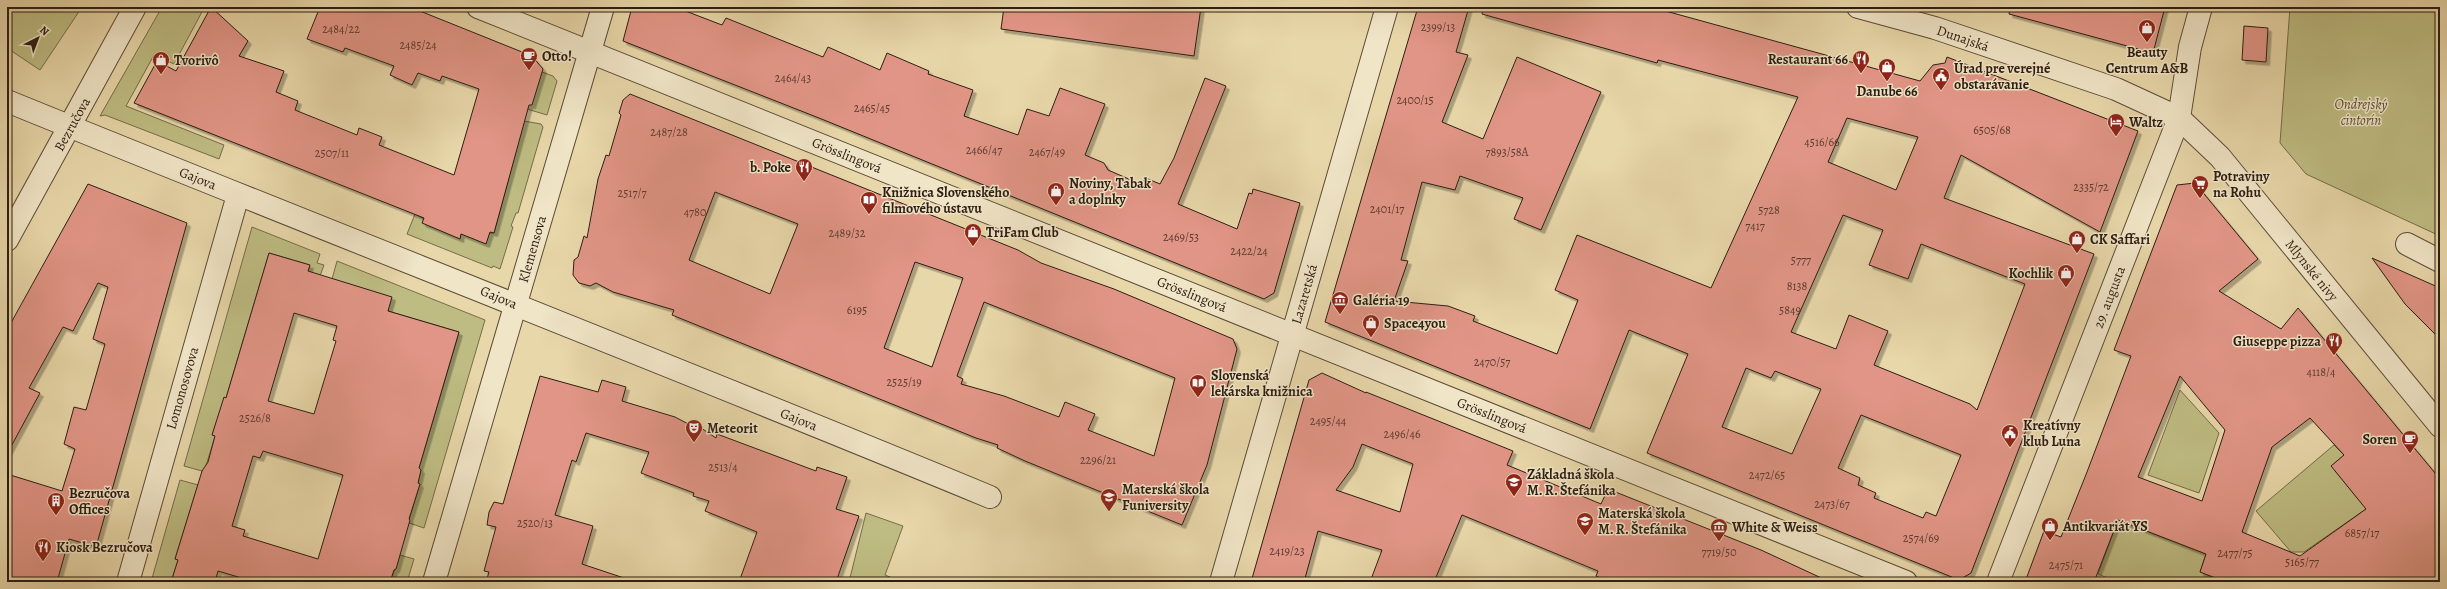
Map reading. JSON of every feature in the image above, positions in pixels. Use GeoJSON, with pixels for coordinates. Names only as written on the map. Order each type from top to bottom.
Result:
{"type":"FeatureCollection","features":[{"type":"Feature","properties":{"kind":"street","name":"Bezručova"},"geometry":{"type":"LineString","coordinates":[[7,240],[71,126],[135,7]]}},
{"type":"Feature","properties":{"kind":"street","name":"Grösslingová"},"geometry":{"type":"LineString","coordinates":[[478,7],[1906,582]]}},
{"type":"Feature","properties":{"kind":"street","name":"Klemensova"},"geometry":{"type":"LineString","coordinates":[[434,582],[603,7]]}},
{"type":"Feature","properties":{"kind":"street","name":"Lazaretská"},"geometry":{"type":"LineString","coordinates":[[1220,582],[1387,7]]}},
{"type":"Feature","properties":{"kind":"street","name":"Dunajská"},"geometry":{"type":"LineString","coordinates":[[1858,7],[1935,28],[2116,89],[2179,118]]}},
{"type":"Feature","properties":{"kind":"street","name":"29. augusta"},"geometry":{"type":"LineString","coordinates":[[1998,582],[2179,118],[2190,46],[2201,7]]}},
{"type":"Feature","properties":{"kind":"street","name":"Gajova"},"geometry":{"type":"LineString","coordinates":[[7,101],[238,195],[516,304],[990,497]]}},
{"type":"Feature","properties":{"kind":"street","name":"Mlynské nivy"},"geometry":{"type":"LineString","coordinates":[[2179,118],[2220,157],[2440,426]]}},
{"type":"Feature","properties":{"kind":"street","name":"Lomonosovova"},"geometry":{"type":"LineString","coordinates":[[128,582],[238,195]]}},
{"type":"Feature","properties":{"kind":"street"},"geometry":{"type":"LineString","coordinates":[[2407,244],[2440,261]]}},
{"type":"Feature","properties":{"kind":"green space"},"geometry":{"type":"Polygon","coordinates":[[[7,7],[82,7],[40,70],[7,48],[7,7]]]}},
{"type":"Feature","properties":{"kind":"green space"},"geometry":{"type":"Polygon","coordinates":[[[162,7],[211,7],[208,12],[203,10],[174,64],[154,55],[126,106],[224,145],[219,159],[105,115],[100,116],[162,7]]]}},
{"type":"Feature","properties":{"kind":"green space","name":"Ondrejský cintorín"},"geometry":{"type":"Polygon","coordinates":[[[2290,7],[2440,7],[2440,236],[2306,174],[2280,143],[2290,7]]]}},
{"type":"Feature","properties":{"kind":"green space"},"geometry":{"type":"Polygon","coordinates":[[[542,72],[553,76],[557,81],[547,115],[527,109],[542,72]]]}},
{"type":"Feature","properties":{"kind":"green space"},"geometry":{"type":"Polygon","coordinates":[[[524,121],[541,124],[543,127],[518,213],[516,213],[511,226],[513,227],[500,269],[493,266],[492,268],[407,234],[415,214],[460,238],[461,234],[494,233],[524,121]]]}},
{"type":"Feature","properties":{"kind":"green space"},"geometry":{"type":"Polygon","coordinates":[[[252,227],[320,254],[317,263],[324,265],[320,276],[308,272],[310,265],[269,253],[226,398],[225,397],[212,435],[215,436],[205,469],[202,471],[184,466],[252,227]]]}},
{"type":"Feature","properties":{"kind":"green space"},"geometry":{"type":"Polygon","coordinates":[[[337,261],[485,320],[424,528],[409,523],[409,520],[420,484],[418,483],[421,470],[419,468],[459,332],[388,311],[332,279],[337,261]]]}},
{"type":"Feature","properties":{"kind":"green space"},"geometry":{"type":"Polygon","coordinates":[[[2180,390],[2219,433],[2199,493],[2148,475],[2180,390]]]}},
{"type":"Feature","properties":{"kind":"green space"},"geometry":{"type":"Polygon","coordinates":[[[2334,445],[2344,455],[2332,466],[2358,499],[2371,489],[2366,509],[2304,552],[2291,552],[2256,511],[2334,445]]]}},
{"type":"Feature","properties":{"kind":"green space"},"geometry":{"type":"Polygon","coordinates":[[[180,480],[198,485],[175,559],[178,560],[171,582],[151,582],[180,480]]]}},
{"type":"Feature","properties":{"kind":"green space"},"geometry":{"type":"Polygon","coordinates":[[[866,513],[903,526],[885,575],[902,582],[849,582],[866,513]]]}},
{"type":"Feature","properties":{"kind":"green space"},"geometry":{"type":"Polygon","coordinates":[[[2118,520],[2206,554],[2200,572],[2225,582],[2117,582],[2098,574],[2118,520]]]}},
{"type":"Feature","properties":{"kind":"green space"},"geometry":{"type":"Polygon","coordinates":[[[400,555],[414,559],[407,582],[390,582],[400,555]]]}},
{"type":"Feature","properties":{"kind":"building"},"geometry":{"type":"Polygon","coordinates":[[[211,7],[248,41],[239,56],[284,71],[276,92],[298,101],[295,110],[357,135],[359,128],[382,137],[379,145],[454,175],[479,89],[442,76],[440,81],[418,73],[412,85],[390,75],[394,66],[345,48],[343,52],[307,39],[320,7],[410,7],[532,56],[543,69],[532,105],[529,105],[494,233],[490,232],[486,244],[461,234],[460,239],[422,223],[424,218],[134,103],[157,61],[176,71],[211,7]]]}},
{"type":"Feature","properties":{"kind":"building"},"geometry":{"type":"Polygon","coordinates":[[[632,7],[675,7],[722,25],[726,18],[823,57],[828,47],[880,70],[887,53],[929,71],[928,74],[973,90],[964,116],[1018,135],[1027,109],[1049,116],[1060,88],[1105,104],[1085,155],[1104,163],[1108,170],[1138,183],[1148,179],[1160,184],[1174,158],[1205,78],[1226,86],[1178,204],[1237,229],[1249,193],[1252,194],[1253,189],[1300,203],[1274,293],[1264,299],[819,118],[623,41],[632,7]]]}},
{"type":"Feature","properties":{"kind":"building"},"geometry":{"type":"Polygon","coordinates":[[[1004,7],[1201,7],[1194,56],[1001,29],[1004,7]]]}},
{"type":"Feature","properties":{"kind":"building"},"geometry":{"type":"Polygon","coordinates":[[[1418,7],[1469,7],[1456,52],[1468,55],[1442,122],[1483,139],[1517,57],[1601,92],[1541,230],[1514,219],[1523,198],[1460,176],[1455,190],[1422,182],[1401,260],[1408,261],[1394,301],[1448,306],[1475,316],[1473,321],[1557,354],[1578,300],[1555,290],[1577,235],[1711,288],[1798,97],[1658,60],[1657,63],[1482,14],[1483,7],[1651,7],[1920,81],[1933,65],[1945,63],[1947,57],[2138,131],[2100,232],[1961,155],[1944,198],[2094,254],[1971,573],[1959,580],[1647,453],[1688,354],[1629,330],[1590,429],[1325,322],[1418,7]],[[1847,118],[1828,162],[1896,190],[1918,137],[1847,118]],[[1843,215],[1791,332],[1836,349],[1849,315],[1888,331],[1874,365],[1970,404],[1977,410],[2025,284],[1921,244],[1908,279],[1869,265],[1883,230],[1843,215]],[[1746,368],[1722,427],[1792,454],[1821,389],[1775,371],[1771,378],[1746,368]],[[1861,415],[1838,468],[1860,478],[1858,485],[1876,493],[1874,498],[1923,518],[1926,512],[1936,516],[1961,455],[1861,415]]]}},
{"type":"Feature","properties":{"kind":"building"},"geometry":{"type":"Polygon","coordinates":[[[2010,7],[2165,7],[2153,53],[2009,14],[2010,7]]]}},
{"type":"Feature","properties":{"kind":"building"},"geometry":{"type":"Polygon","coordinates":[[[2244,26],[2268,28],[2266,62],[2242,60],[2244,26]]]}},
{"type":"Feature","properties":{"kind":"building"},"geometry":{"type":"Polygon","coordinates":[[[630,94],[1018,250],[1041,263],[1114,289],[1233,339],[1237,349],[1207,465],[1182,525],[1025,461],[997,448],[998,445],[976,438],[672,315],[674,310],[613,292],[596,283],[590,286],[579,283],[573,275],[574,260],[578,257],[584,236],[587,238],[598,179],[606,155],[609,156],[621,115],[619,113],[623,100],[630,94]],[[715,192],[689,260],[770,294],[798,224],[715,192]],[[915,262],[884,348],[932,367],[963,278],[915,262]],[[984,302],[957,376],[963,379],[961,384],[1004,396],[1059,417],[1065,402],[1095,414],[1088,430],[1154,456],[1175,378],[984,302]]]}},
{"type":"Feature","properties":{"kind":"building"},"geometry":{"type":"Polygon","coordinates":[[[2195,183],[2258,259],[2219,291],[2281,329],[2298,308],[2440,479],[2440,582],[2226,582],[2200,572],[2206,554],[2118,520],[2094,582],[2025,582],[2044,531],[2061,537],[2087,472],[2131,356],[2114,350],[2177,185],[2195,183]],[[2180,376],[2138,477],[2202,501],[2225,430],[2180,376]],[[2310,418],[2272,447],[2242,532],[2300,556],[2366,509],[2331,466],[2344,455],[2310,418]]]}},
{"type":"Feature","properties":{"kind":"building"},"geometry":{"type":"Polygon","coordinates":[[[88,184],[187,223],[96,547],[69,539],[57,582],[7,582],[7,474],[62,491],[75,449],[64,444],[74,407],[86,410],[105,344],[93,339],[108,287],[98,283],[73,331],[63,327],[29,388],[40,393],[7,454],[7,330],[88,184]]]}},
{"type":"Feature","properties":{"kind":"building"},"geometry":{"type":"Polygon","coordinates":[[[269,253],[310,265],[308,271],[392,297],[388,311],[459,332],[419,468],[421,470],[418,483],[420,484],[396,569],[394,570],[390,582],[255,582],[218,571],[215,582],[171,582],[178,560],[175,559],[202,471],[208,462],[215,436],[212,435],[224,397],[226,398],[269,253]],[[294,313],[268,401],[314,414],[336,341],[333,340],[337,326],[294,313]],[[263,451],[260,458],[253,456],[232,526],[245,530],[243,536],[318,559],[343,475],[263,451]]]}},
{"type":"Feature","properties":{"kind":"building"},"geometry":{"type":"Polygon","coordinates":[[[2372,258],[2440,288],[2440,339],[2405,304],[2372,258]]]}},
{"type":"Feature","properties":{"kind":"building"},"geometry":{"type":"Polygon","coordinates":[[[1322,373],[1366,393],[1513,451],[1507,465],[1601,504],[1608,489],[1761,550],[1830,582],[1598,582],[1600,578],[1596,576],[1598,571],[1462,515],[1434,582],[1370,582],[1382,550],[1318,531],[1304,582],[1251,582],[1309,380],[1322,373]],[[1362,444],[1353,467],[1336,490],[1400,512],[1413,464],[1362,444]]]}},
{"type":"Feature","properties":{"kind":"building"},"geometry":{"type":"Polygon","coordinates":[[[540,376],[598,392],[602,380],[626,387],[622,401],[675,417],[694,427],[695,424],[716,438],[717,434],[816,471],[817,467],[847,477],[836,509],[859,516],[836,582],[739,582],[757,532],[705,511],[709,501],[693,496],[694,493],[641,473],[649,452],[586,433],[576,462],[572,460],[555,515],[593,526],[582,564],[624,578],[624,582],[486,582],[489,572],[484,571],[496,527],[487,525],[489,512],[494,502],[503,504],[540,376]]]}},
{"type":"Feature","properties":{"kind":"place","name":"Beauty Centrum A&B"},"geometry":{"type":"Point","coordinates":[2147,43]}},
{"type":"Feature","properties":{"kind":"place","name":"Otto!"},"geometry":{"type":"Point","coordinates":[529,71]}},
{"type":"Feature","properties":{"kind":"place","name":"Restaurant 66"},"geometry":{"type":"Point","coordinates":[1861,74]}},
{"type":"Feature","properties":{"kind":"place","name":"Tvorivô"},"geometry":{"type":"Point","coordinates":[161,75]}},
{"type":"Feature","properties":{"kind":"place","name":"Danube 66"},"geometry":{"type":"Point","coordinates":[1887,82]}},
{"type":"Feature","properties":{"kind":"place","name":"Úrad pre verejné obstarávanie"},"geometry":{"type":"Point","coordinates":[1941,91]}},
{"type":"Feature","properties":{"kind":"place","name":"Waltz"},"geometry":{"type":"Point","coordinates":[2116,137]}},
{"type":"Feature","properties":{"kind":"place","name":"b. Poke"},"geometry":{"type":"Point","coordinates":[804,182]}},
{"type":"Feature","properties":{"kind":"place","name":"Potraviny na Rohu"},"geometry":{"type":"Point","coordinates":[2200,199]}},
{"type":"Feature","properties":{"kind":"place","name":"Noviny, Tabak a doplnky"},"geometry":{"type":"Point","coordinates":[1056,206]}},
{"type":"Feature","properties":{"kind":"place","name":"Knižnica Slovenského filmového ústavu"},"geometry":{"type":"Point","coordinates":[869,215]}},
{"type":"Feature","properties":{"kind":"place","name":"TriFam Club"},"geometry":{"type":"Point","coordinates":[973,247]}},
{"type":"Feature","properties":{"kind":"place","name":"CK Saffari"},"geometry":{"type":"Point","coordinates":[2077,254]}},
{"type":"Feature","properties":{"kind":"place","name":"Kochlik"},"geometry":{"type":"Point","coordinates":[2066,288]}},
{"type":"Feature","properties":{"kind":"place","name":"Galéria 19"},"geometry":{"type":"Point","coordinates":[1340,315]}},
{"type":"Feature","properties":{"kind":"place","name":"Space4you"},"geometry":{"type":"Point","coordinates":[1371,338]}},
{"type":"Feature","properties":{"kind":"place","name":"Giuseppe pizza"},"geometry":{"type":"Point","coordinates":[2334,356]}},
{"type":"Feature","properties":{"kind":"place","name":"Slovenská lekárska knižnica"},"geometry":{"type":"Point","coordinates":[1198,398]}},
{"type":"Feature","properties":{"kind":"place","name":"Meteorit"},"geometry":{"type":"Point","coordinates":[694,443]}},
{"type":"Feature","properties":{"kind":"place","name":"Kreatívny klub Luna"},"geometry":{"type":"Point","coordinates":[2010,448]}},
{"type":"Feature","properties":{"kind":"place","name":"Soren"},"geometry":{"type":"Point","coordinates":[2410,454]}},
{"type":"Feature","properties":{"kind":"place","name":"Základná škola M. R. Štefánika"},"geometry":{"type":"Point","coordinates":[1514,497]}},
{"type":"Feature","properties":{"kind":"place","name":"Materská škola Funiversity"},"geometry":{"type":"Point","coordinates":[1109,512]}},
{"type":"Feature","properties":{"kind":"place","name":"Bezručova Offices"},"geometry":{"type":"Point","coordinates":[56,516]}},
{"type":"Feature","properties":{"kind":"place","name":"Materská škola M. R. Štefánika"},"geometry":{"type":"Point","coordinates":[1585,536]}},
{"type":"Feature","properties":{"kind":"place","name":"Antikvariát YS"},"geometry":{"type":"Point","coordinates":[2050,541]}},
{"type":"Feature","properties":{"kind":"place","name":"White & Weiss"},"geometry":{"type":"Point","coordinates":[1719,542]}},
{"type":"Feature","properties":{"kind":"place","name":"Kiosk Bezručova"},"geometry":{"type":"Point","coordinates":[43,562]}}]}
